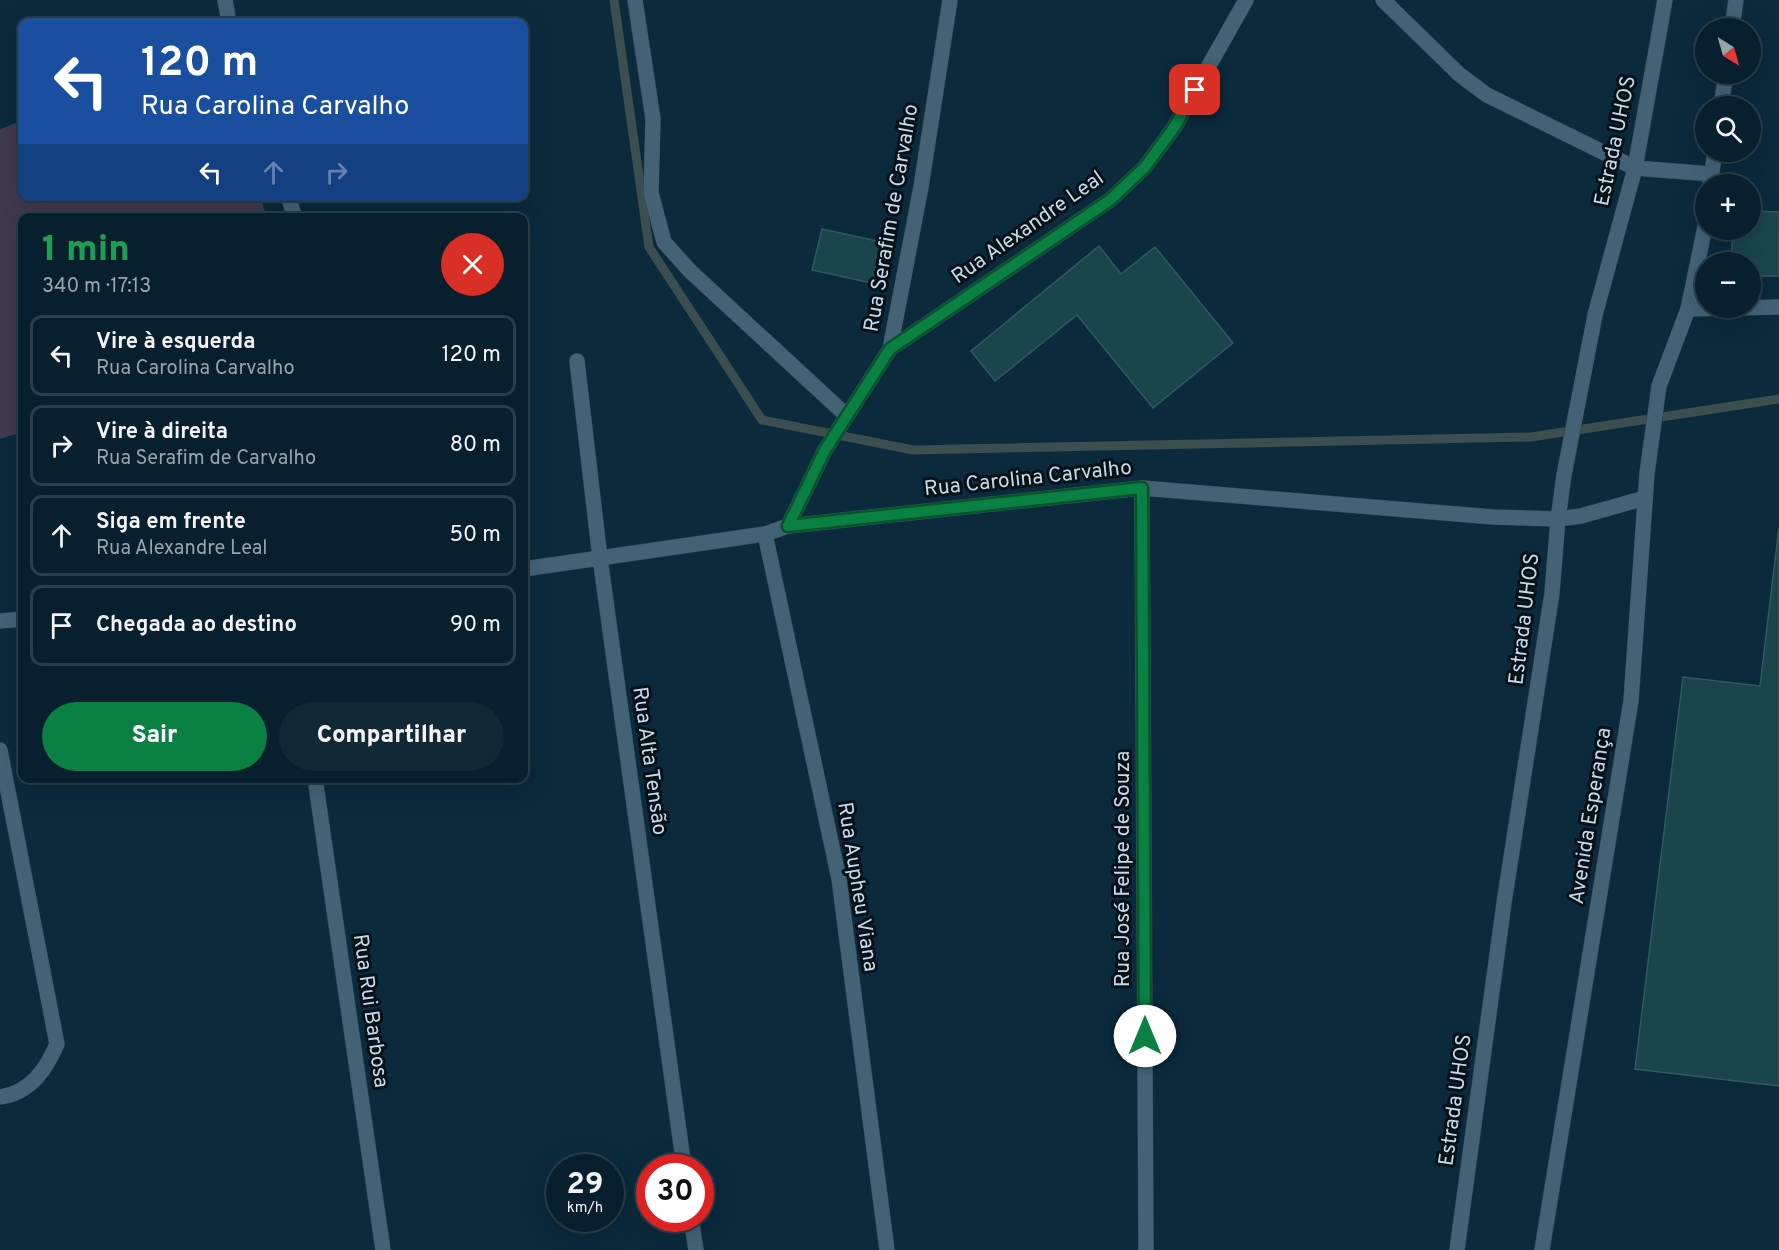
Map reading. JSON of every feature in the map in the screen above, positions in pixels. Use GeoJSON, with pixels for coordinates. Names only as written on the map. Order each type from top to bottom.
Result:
{"type":"FeatureCollection","features":[{"type":"Feature","properties":{"kind":"street"},"geometry":{"type":"LineString","coordinates":[[225,0],[228,18]]}},
{"type":"Feature","properties":{"kind":"street"},"geometry":{"type":"LineString","coordinates":[[635,0],[653,119],[651,193],[663,242],[690,272],[844,420]]}},
{"type":"Feature","properties":{"kind":"street","name":"Rua Serafim de Carvalho"},"geometry":{"type":"LineString","coordinates":[[788,526],[825,450],[890,349],[921,188],[950,0]]}},
{"type":"Feature","properties":{"kind":"street","name":"Rua Alexandre Leal"},"geometry":{"type":"LineString","coordinates":[[890,349],[1110,200],[1145,167],[1175,126],[1246,0]]}},
{"type":"Feature","properties":{"kind":"street"},"geometry":{"type":"LineString","coordinates":[[1383,0],[1460,75],[1487,95],[1635,168],[1695,177]]}},
{"type":"Feature","properties":{"kind":"street","name":"Estrada UHOS"},"geometry":{"type":"LineString","coordinates":[[1457,1250],[1504,903],[1552,593],[1564,475],[1595,315],[1635,168],[1665,0]]}},
{"type":"Feature","properties":{"kind":"street"},"geometry":{"type":"LineString","coordinates":[[1733,18],[1736,0]]}},
{"type":"Feature","properties":{"kind":"street","name":"Avenida Esperança"},"geometry":{"type":"LineString","coordinates":[[1542,1250],[1631,701],[1647,473],[1659,386],[1688,309],[1702,240]]}},
{"type":"Feature","properties":{"kind":"street"},"geometry":{"type":"LineString","coordinates":[[1688,309],[1779,307]]}},
{"type":"Feature","properties":{"kind":"street","name":"Rua Alta Tensão"},"geometry":{"type":"LineString","coordinates":[[577,361],[600,558],[682,1154]]}},
{"type":"Feature","properties":{"kind":"street","name":"Rua Carolina Carvalho"},"geometry":{"type":"LineString","coordinates":[[528,568],[765,534],[788,526],[1142,488],[1493,517],[1558,519],[1581,516],[1645,498]]}},
{"type":"Feature","properties":{"kind":"street","name":"Rua José Felipe de Souza"},"geometry":{"type":"LineString","coordinates":[[1142,488],[1146,1250]]}},
{"type":"Feature","properties":{"kind":"street","name":"Rua Aupheu Viana"},"geometry":{"type":"LineString","coordinates":[[765,534],[839,879],[887,1250]]}},
{"type":"Feature","properties":{"kind":"street"},"geometry":{"type":"LineString","coordinates":[[0,621],[18,620]]}},
{"type":"Feature","properties":{"kind":"street"},"geometry":{"type":"LineString","coordinates":[[0,750],[57,1044],[47,1067],[30,1084],[8,1096],[0,1097]]}},
{"type":"Feature","properties":{"kind":"street","name":"Rua Rui Barbosa"},"geometry":{"type":"LineString","coordinates":[[316,783],[383,1250]]}},
{"type":"Feature","properties":{"kind":"street"},"geometry":{"type":"LineString","coordinates":[[693,1232],[696,1250]]}},
{"type":"Feature","properties":{"kind":"shaded area"},"geometry":{"type":"Polygon","coordinates":[[[18,122],[18,201],[261,201],[266,213],[18,213],[18,433],[0,439],[0,129],[18,122]]]}},
{"type":"Feature","properties":{"kind":"building"},"geometry":{"type":"Polygon","coordinates":[[[1761,211],[1779,212],[1779,276],[1761,276],[1761,252],[1732,252],[1732,240],[1761,240],[1761,211]]]}},
{"type":"Feature","properties":{"kind":"building"},"geometry":{"type":"Polygon","coordinates":[[[822,229],[882,242],[872,283],[812,270],[822,229]]]}},
{"type":"Feature","properties":{"kind":"building"},"geometry":{"type":"Polygon","coordinates":[[[1099,246],[1121,274],[1155,247],[1233,343],[1153,408],[1077,315],[995,381],[971,351],[1099,246]]]}},
{"type":"Feature","properties":{"kind":"building"},"geometry":{"type":"Polygon","coordinates":[[[1779,527],[1779,1086],[1635,1069],[1683,677],[1760,686],[1779,527]]]}},
{"type":"Feature","properties":{"kind":"waterway"},"geometry":{"type":"LineString","coordinates":[[614,0],[649,247],[762,420],[913,450],[1531,437],[1779,399]]}},
{"type":"Feature","properties":{"kind":"route"},"geometry":{"type":"LineString","coordinates":[[1145,1036],[1142,488],[788,526],[825,450],[890,349],[1110,200],[1145,167],[1175,126],[1195,90]]}}]}
